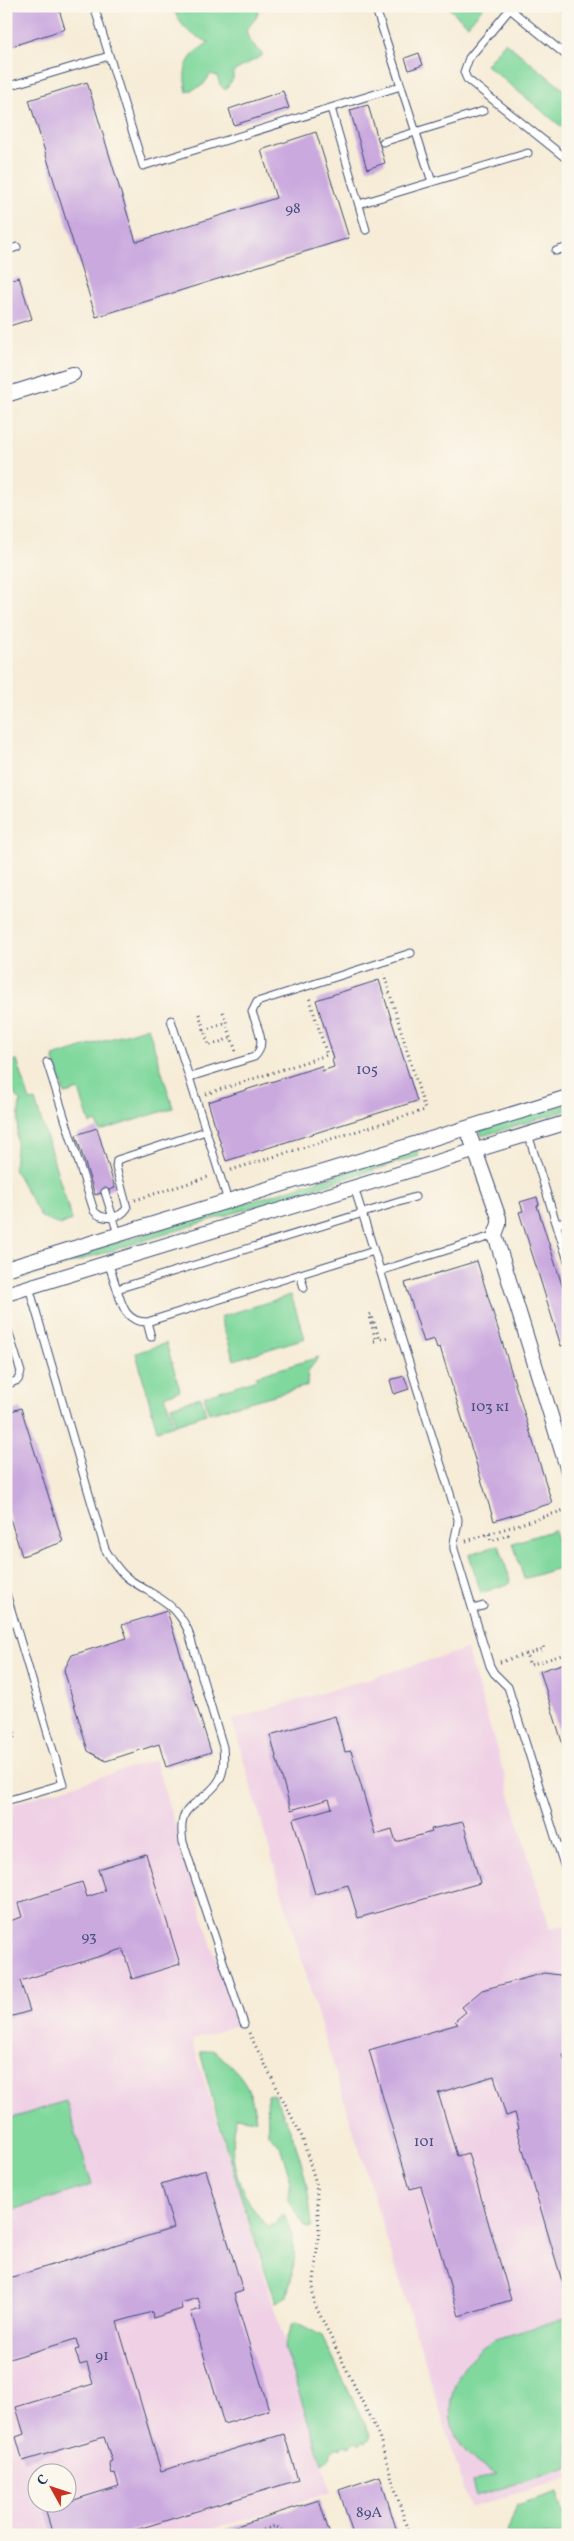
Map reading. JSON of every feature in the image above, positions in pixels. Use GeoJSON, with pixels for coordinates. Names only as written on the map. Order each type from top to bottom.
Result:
{"type":"FeatureCollection","features":[{"type":"Feature","properties":{"kind":"street"},"geometry":{"type":"LineString","coordinates":[[6,395],[73,374]]}},
{"type":"Feature","properties":{"kind":"street"},"geometry":{"type":"LineString","coordinates":[[6,1268],[568,1097]]}},
{"type":"Feature","properties":{"kind":"street"},"geometry":{"type":"LineString","coordinates":[[6,1294],[568,1122]]}},
{"type":"Feature","properties":{"kind":"street"},"geometry":{"type":"LineString","coordinates":[[467,1128],[498,1218],[499,1224],[495,1235],[568,1471]]}},
{"type":"Feature","properties":{"kind":"lane"},"geometry":{"type":"LineString","coordinates":[[94,6],[143,166],[401,86]]}},
{"type":"Feature","properties":{"kind":"lane"},"geometry":{"type":"LineString","coordinates":[[375,6],[432,182]]}},
{"type":"Feature","properties":{"kind":"lane"},"geometry":{"type":"LineString","coordinates":[[568,57],[510,9],[469,58],[464,72],[467,79],[568,160]]}},
{"type":"Feature","properties":{"kind":"lane"},"geometry":{"type":"LineString","coordinates":[[12,84],[109,56]]}},
{"type":"Feature","properties":{"kind":"lane"},"geometry":{"type":"LineString","coordinates":[[331,108],[366,230]]}},
{"type":"Feature","properties":{"kind":"lane"},"geometry":{"type":"LineString","coordinates":[[383,142],[483,111]]}},
{"type":"Feature","properties":{"kind":"lane"},"geometry":{"type":"LineString","coordinates":[[359,204],[528,153]]}},
{"type":"Feature","properties":{"kind":"lane"},"geometry":{"type":"LineString","coordinates":[[556,251],[568,247]]}},
{"type":"Feature","properties":{"kind":"lane"},"geometry":{"type":"LineString","coordinates":[[6,251],[17,248]]}},
{"type":"Feature","properties":{"kind":"lane"},"geometry":{"type":"LineString","coordinates":[[190,1078],[254,1057],[261,1049],[262,1044],[252,1012],[257,1002],[411,954]]}},
{"type":"Feature","properties":{"kind":"lane"},"geometry":{"type":"LineString","coordinates":[[172,1020],[228,1200]]}},
{"type":"Feature","properties":{"kind":"lane"},"geometry":{"type":"LineString","coordinates":[[47,1062],[94,1211],[104,1219],[124,1212],[127,1202],[116,1167],[118,1160],[206,1130]]}},
{"type":"Feature","properties":{"kind":"lane"},"geometry":{"type":"LineString","coordinates":[[528,1134],[568,1260]]}},
{"type":"Feature","properties":{"kind":"lane"},"geometry":{"type":"LineString","coordinates":[[354,1187],[458,1519],[454,1545],[490,1666],[508,1688],[568,1878]]}},
{"type":"Feature","properties":{"kind":"lane"},"geometry":{"type":"LineString","coordinates":[[105,1192],[118,1234]]}},
{"type":"Feature","properties":{"kind":"lane"},"geometry":{"type":"LineString","coordinates":[[117,1289],[415,1197]]}},
{"type":"Feature","properties":{"kind":"lane"},"geometry":{"type":"LineString","coordinates":[[556,1224],[568,1221]]}},
{"type":"Feature","properties":{"kind":"lane"},"geometry":{"type":"LineString","coordinates":[[380,1271],[495,1235]]}},
{"type":"Feature","properties":{"kind":"lane"},"geometry":{"type":"LineString","coordinates":[[108,1262],[123,1310],[138,1322],[147,1322],[374,1250]]}},
{"type":"Feature","properties":{"kind":"lane"},"geometry":{"type":"LineString","coordinates":[[300,1274],[304,1288]]}},
{"type":"Feature","properties":{"kind":"lane"},"geometry":{"type":"LineString","coordinates":[[29,1287],[105,1549],[128,1578],[158,1595],[180,1613],[188,1630],[223,1748],[224,1765],[219,1782],[186,1810],[181,1826],[183,1842],[244,2024]]}},
{"type":"Feature","properties":{"kind":"lane"},"geometry":{"type":"LineString","coordinates":[[147,1322],[151,1336]]}},
{"type":"Feature","properties":{"kind":"lane"},"geometry":{"type":"LineString","coordinates":[[6,1324],[21,1372],[18,1380],[6,1385]]}},
{"type":"Feature","properties":{"kind":"lane"},"geometry":{"type":"LineString","coordinates":[[6,1593],[64,1784],[6,1801]]}},
{"type":"Feature","properties":{"kind":"lane"},"geometry":{"type":"LineString","coordinates":[[473,1609],[484,1606]]}},
{"type":"Feature","properties":{"kind":"path"},"geometry":{"type":"LineString","coordinates":[[127,1202],[426,1110],[384,974],[374,977]]}},
{"type":"Feature","properties":{"kind":"path"},"geometry":{"type":"LineString","coordinates":[[202,1095],[327,1055],[308,997],[318,994]]}},
{"type":"Feature","properties":{"kind":"path"},"geometry":{"type":"LineString","coordinates":[[224,1012],[245,1081]]}},
{"type":"Feature","properties":{"kind":"path"},"geometry":{"type":"LineString","coordinates":[[199,1014],[209,1046],[232,1038]]}},
{"type":"Feature","properties":{"kind":"path"},"geometry":{"type":"LineString","coordinates":[[204,1030],[227,1022]]}},
{"type":"Feature","properties":{"kind":"path"},"geometry":{"type":"LineString","coordinates":[[374,1341],[376,1341],[369,1315],[372,1314],[380,1340]]}},
{"type":"Feature","properties":{"kind":"path"},"geometry":{"type":"LineString","coordinates":[[454,1545],[568,1509]]}},
{"type":"Feature","properties":{"kind":"path"},"geometry":{"type":"LineString","coordinates":[[489,1534],[491,1541],[508,1535],[510,1539]]}},
{"type":"Feature","properties":{"kind":"path"},"geometry":{"type":"LineString","coordinates":[[490,1666],[544,1649],[543,1645]]}},
{"type":"Feature","properties":{"kind":"path"},"geometry":{"type":"LineString","coordinates":[[526,1654],[530,1665],[568,1653]]}},
{"type":"Feature","properties":{"kind":"path"},"geometry":{"type":"LineString","coordinates":[[6,1728],[16,1734],[6,1748]]}},
{"type":"Feature","properties":{"kind":"path"},"geometry":{"type":"LineString","coordinates":[[244,2024],[302,2137],[316,2183],[319,2230],[313,2292],[314,2303],[379,2436],[409,2535]]}},
{"type":"Feature","properties":{"kind":"path"},"geometry":{"type":"LineString","coordinates":[[249,2535],[275,2526],[290,2535]]}},
{"type":"Feature","properties":{"kind":"shaded area"},"geometry":{"type":"Polygon","coordinates":[[[467,1649],[550,1929],[568,1924],[568,2478],[470,2508],[314,2003],[232,1720],[467,1649]]]}},
{"type":"Feature","properties":{"kind":"shaded area"},"geometry":{"type":"Polygon","coordinates":[[[155,1760],[236,2025],[192,2040],[331,2492],[194,2535],[6,2535],[6,1806],[155,1760]]]}},
{"type":"Feature","properties":{"kind":"green space"},"geometry":{"type":"Polygon","coordinates":[[[173,6],[260,6],[256,18],[246,30],[249,40],[263,55],[233,72],[233,79],[225,90],[220,85],[217,76],[211,74],[203,85],[187,92],[185,75],[188,62],[196,52],[209,42],[186,29],[178,19],[173,6]]]}},
{"type":"Feature","properties":{"kind":"green space"},"geometry":{"type":"Polygon","coordinates":[[[446,6],[484,6],[468,25],[446,6]]]}},
{"type":"Feature","properties":{"kind":"green space"},"geometry":{"type":"Polygon","coordinates":[[[505,42],[568,93],[568,132],[486,65],[505,42]]]}},
{"type":"Feature","properties":{"kind":"green space"},"geometry":{"type":"Polygon","coordinates":[[[148,1027],[173,1108],[100,1131],[97,1122],[90,1124],[79,1090],[65,1094],[53,1057],[148,1027]]]}},
{"type":"Feature","properties":{"kind":"green space"},"geometry":{"type":"Polygon","coordinates":[[[6,1041],[12,1061],[17,1060],[30,1101],[35,1100],[72,1220],[60,1225],[41,1217],[14,1169],[20,1101],[6,1081],[6,1041]]]}},
{"type":"Feature","properties":{"kind":"green space"},"geometry":{"type":"Polygon","coordinates":[[[568,1104],[568,1110],[482,1136],[480,1130],[568,1104]]]}},
{"type":"Feature","properties":{"kind":"green space"},"geometry":{"type":"Polygon","coordinates":[[[417,1150],[419,1156],[6,1283],[6,1277],[417,1150]]]}},
{"type":"Feature","properties":{"kind":"green space"},"geometry":{"type":"Polygon","coordinates":[[[291,1295],[305,1338],[234,1360],[220,1317],[291,1295]]]}},
{"type":"Feature","properties":{"kind":"green space"},"geometry":{"type":"Polygon","coordinates":[[[166,1343],[180,1390],[165,1396],[174,1425],[157,1430],[136,1353],[166,1343]]]}},
{"type":"Feature","properties":{"kind":"green space"},"geometry":{"type":"Polygon","coordinates":[[[319,1357],[308,1371],[307,1386],[209,1413],[204,1396],[257,1379],[256,1376],[319,1357]]]}},
{"type":"Feature","properties":{"kind":"green space"},"geometry":{"type":"Polygon","coordinates":[[[201,1397],[206,1414],[176,1424],[171,1406],[201,1397]]]}},
{"type":"Feature","properties":{"kind":"green space"},"geometry":{"type":"Polygon","coordinates":[[[554,1530],[565,1566],[524,1579],[513,1543],[554,1530]]]}},
{"type":"Feature","properties":{"kind":"green space"},"geometry":{"type":"Polygon","coordinates":[[[499,1545],[511,1583],[481,1593],[469,1554],[499,1545]]]}},
{"type":"Feature","properties":{"kind":"green space"},"geometry":{"type":"Polygon","coordinates":[[[213,2049],[243,2080],[254,2107],[256,2120],[236,2117],[233,2132],[234,2162],[243,2191],[250,2204],[269,2228],[284,2214],[292,2237],[294,2264],[287,2296],[276,2302],[235,2178],[200,2052],[213,2049]]]}},
{"type":"Feature","properties":{"kind":"green space"},"geometry":{"type":"Polygon","coordinates":[[[273,2094],[289,2127],[300,2158],[308,2191],[312,2227],[306,2228],[288,2198],[290,2178],[280,2146],[268,2133],[267,2095],[273,2094]]]}},
{"type":"Feature","properties":{"kind":"green space"},"geometry":{"type":"Polygon","coordinates":[[[66,2101],[92,2185],[6,2212],[6,2120],[66,2101]]]}},
{"type":"Feature","properties":{"kind":"green space"},"geometry":{"type":"Polygon","coordinates":[[[568,2317],[568,2468],[476,2496],[472,2482],[497,2474],[480,2465],[459,2443],[453,2427],[450,2410],[452,2394],[458,2378],[467,2363],[479,2350],[493,2340],[568,2317]]]}},
{"type":"Feature","properties":{"kind":"green space"},"geometry":{"type":"Polygon","coordinates":[[[296,2322],[322,2336],[371,2437],[366,2443],[363,2441],[360,2445],[356,2442],[348,2447],[345,2445],[338,2448],[336,2446],[330,2453],[329,2459],[322,2464],[284,2347],[292,2323],[296,2322]]]}},
{"type":"Feature","properties":{"kind":"green space"},"geometry":{"type":"Polygon","coordinates":[[[557,2492],[568,2528],[568,2535],[506,2535],[517,2505],[557,2492]]]}},
{"type":"Feature","properties":{"kind":"building"},"geometry":{"type":"Polygon","coordinates":[[[6,6],[58,6],[65,29],[9,47],[6,38],[6,6]]]}},
{"type":"Feature","properties":{"kind":"building"},"geometry":{"type":"Polygon","coordinates":[[[556,6],[568,6],[568,16],[556,6]]]}},
{"type":"Feature","properties":{"kind":"building"},"geometry":{"type":"Polygon","coordinates":[[[419,53],[423,65],[409,70],[405,58],[419,53]]]}},
{"type":"Feature","properties":{"kind":"building"},"geometry":{"type":"Polygon","coordinates":[[[87,82],[136,242],[276,198],[261,150],[316,132],[349,238],[96,317],[29,100],[87,82]]]}},
{"type":"Feature","properties":{"kind":"building"},"geometry":{"type":"Polygon","coordinates":[[[283,91],[289,108],[234,125],[229,109],[283,91]]]}},
{"type":"Feature","properties":{"kind":"building"},"geometry":{"type":"Polygon","coordinates":[[[368,105],[385,163],[367,169],[350,110],[368,105]]]}},
{"type":"Feature","properties":{"kind":"building"},"geometry":{"type":"Polygon","coordinates":[[[19,277],[32,319],[6,327],[6,281],[19,277]]]}},
{"type":"Feature","properties":{"kind":"building"},"geometry":{"type":"Polygon","coordinates":[[[379,980],[417,1101],[226,1161],[208,1102],[321,1066],[322,1071],[334,1067],[332,1060],[334,1059],[316,1000],[379,980]]]}},
{"type":"Feature","properties":{"kind":"building"},"geometry":{"type":"Polygon","coordinates":[[[97,1128],[115,1188],[95,1195],[76,1135],[97,1128]]]}},
{"type":"Feature","properties":{"kind":"building"},"geometry":{"type":"Polygon","coordinates":[[[537,1197],[539,1205],[537,1206],[568,1304],[568,1353],[565,1345],[561,1346],[519,1212],[523,1211],[520,1202],[537,1197]]]}},
{"type":"Feature","properties":{"kind":"building"},"geometry":{"type":"Polygon","coordinates":[[[477,1261],[552,1503],[494,1521],[440,1347],[437,1348],[434,1339],[424,1342],[405,1283],[477,1261]]]}},
{"type":"Feature","properties":{"kind":"building"},"geometry":{"type":"Polygon","coordinates":[[[404,1376],[409,1389],[394,1394],[390,1380],[404,1376]]]}},
{"type":"Feature","properties":{"kind":"building"},"geometry":{"type":"Polygon","coordinates":[[[21,1408],[63,1542],[22,1556],[6,1506],[6,1413],[21,1408]]]}},
{"type":"Feature","properties":{"kind":"building"},"geometry":{"type":"Polygon","coordinates":[[[167,1611],[211,1752],[166,1767],[159,1744],[106,1761],[88,1751],[64,1670],[72,1655],[127,1638],[122,1625],[167,1611]]]}},
{"type":"Feature","properties":{"kind":"building"},"geometry":{"type":"Polygon","coordinates":[[[568,1662],[568,1758],[567,1758],[540,1671],[568,1662]]]}},
{"type":"Feature","properties":{"kind":"building"},"geometry":{"type":"Polygon","coordinates":[[[335,1716],[345,1752],[351,1751],[375,1834],[392,1829],[396,1842],[432,1832],[431,1829],[463,1822],[480,1883],[358,1918],[348,1885],[315,1894],[293,1819],[332,1808],[329,1799],[291,1810],[270,1735],[335,1716]]]}},
{"type":"Feature","properties":{"kind":"building"},"geometry":{"type":"Polygon","coordinates":[[[146,1854],[180,1964],[132,1979],[123,1949],[20,1981],[30,2011],[6,2018],[6,1922],[22,1917],[18,1903],[82,1882],[87,1897],[105,1891],[98,1869],[146,1854]]]}},
{"type":"Feature","properties":{"kind":"building"},"geometry":{"type":"Polygon","coordinates":[[[544,1973],[567,1976],[566,1983],[568,1983],[568,2054],[563,2055],[568,2071],[568,2287],[564,2288],[517,2129],[519,2128],[515,2113],[506,2116],[494,2076],[438,2093],[457,2156],[468,2153],[511,2300],[459,2316],[421,2186],[410,2189],[369,2050],[458,2024],[455,2021],[466,2012],[462,2007],[482,1990],[544,1973]]]}},
{"type":"Feature","properties":{"kind":"building"},"geometry":{"type":"Polygon","coordinates":[[[206,2170],[243,2291],[234,2294],[269,2410],[224,2424],[191,2312],[201,2309],[198,2298],[181,2303],[182,2309],[153,2318],[152,2312],[117,2322],[161,2471],[284,2434],[298,2480],[119,2535],[53,2535],[47,2514],[78,2514],[78,2499],[119,2486],[115,2473],[112,2474],[109,2462],[112,2461],[104,2437],[23,2461],[16,2437],[24,2434],[16,2407],[93,2384],[87,2363],[80,2365],[75,2350],[79,2349],[76,2339],[6,2360],[6,2279],[174,2228],[161,2184],[206,2170]]]}},
{"type":"Feature","properties":{"kind":"building"},"geometry":{"type":"Polygon","coordinates":[[[380,2476],[398,2535],[353,2535],[339,2490],[380,2476]]]}},
{"type":"Feature","properties":{"kind":"building"},"geometry":{"type":"Polygon","coordinates":[[[319,2500],[330,2535],[211,2535],[211,2534],[319,2500]]]}}]}
